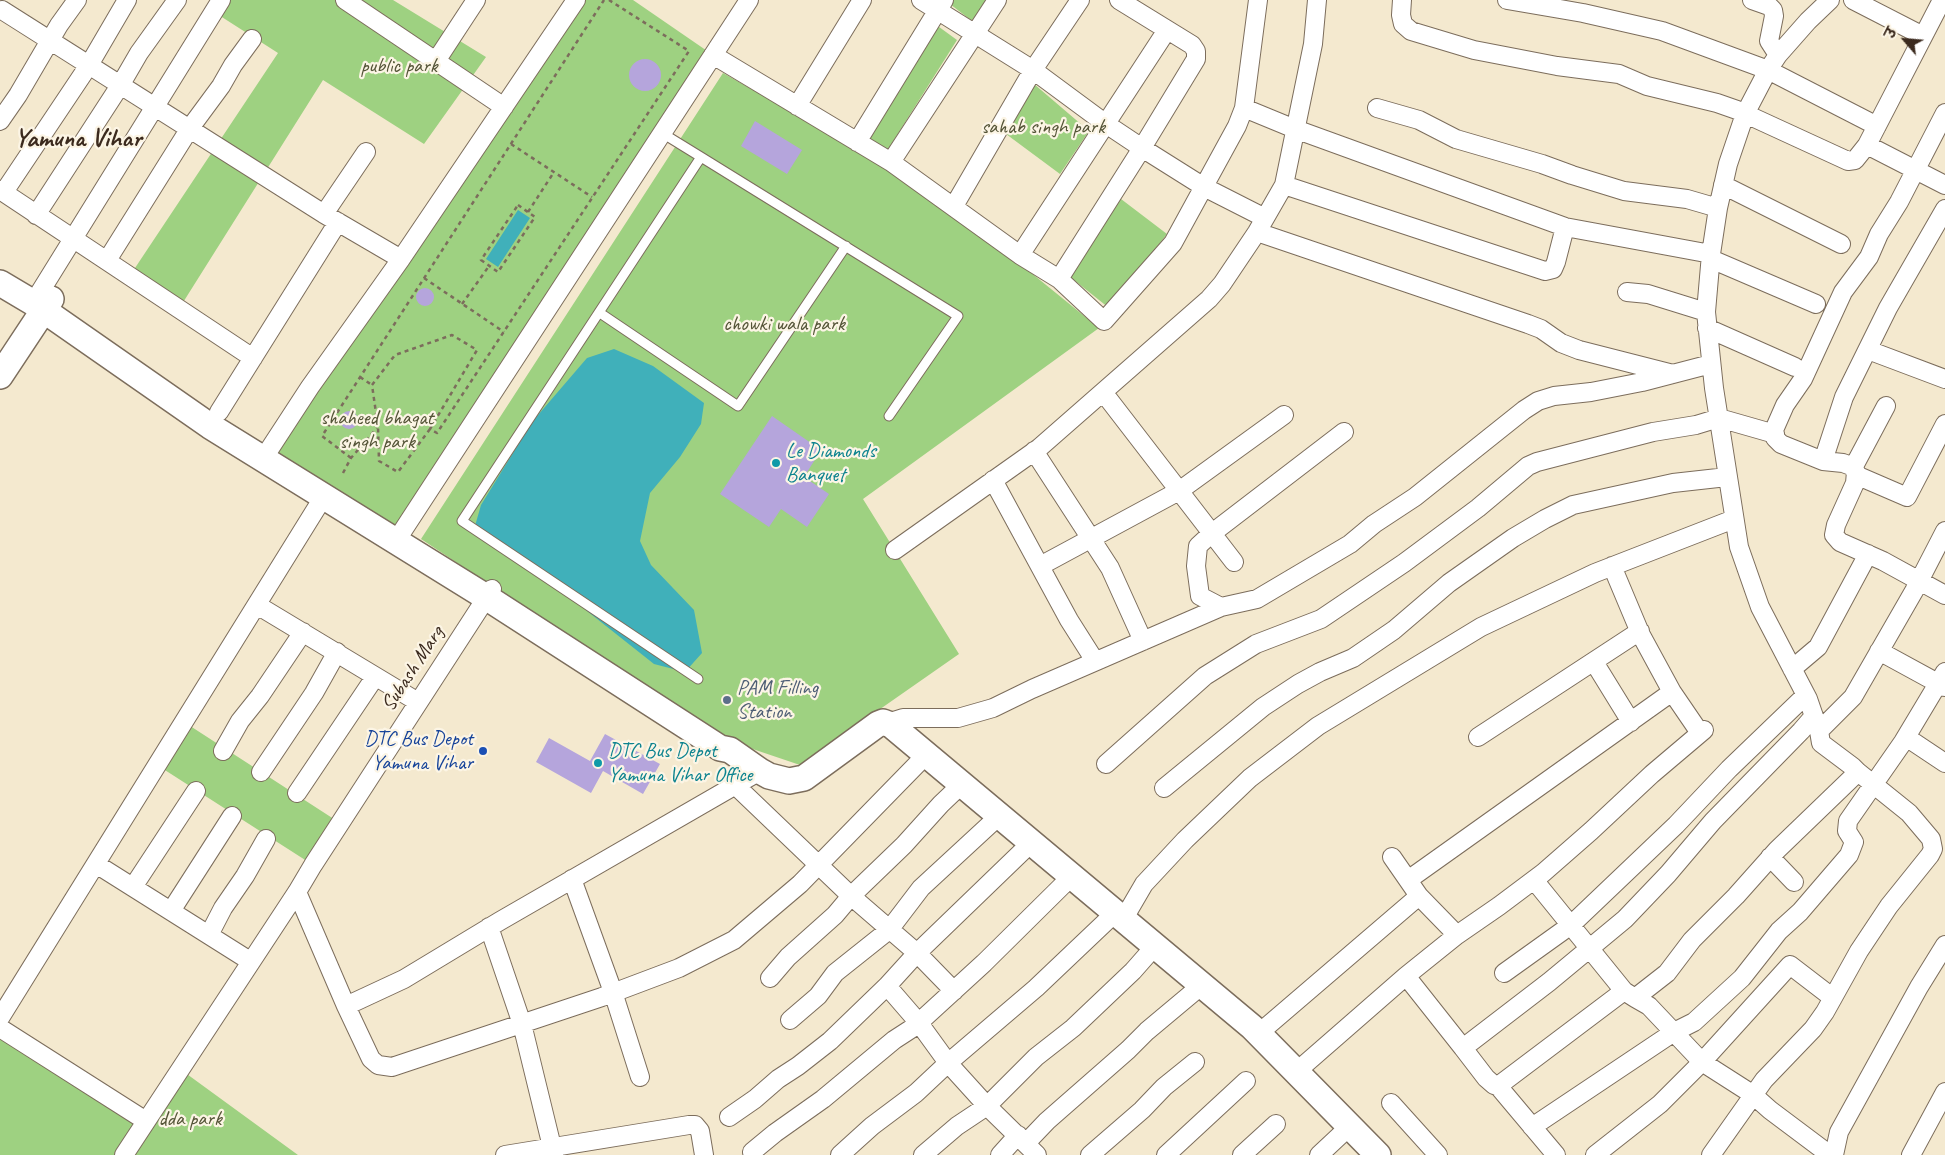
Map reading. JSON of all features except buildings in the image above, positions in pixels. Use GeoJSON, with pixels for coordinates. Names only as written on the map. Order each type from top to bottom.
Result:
{"type":"FeatureCollection","features":[{"type":"Feature","properties":{"kind":"street"},"geometry":{"type":"LineString","coordinates":[[0,121],[59,25],[77,0]]}},
{"type":"Feature","properties":{"kind":"street"},"geometry":{"type":"LineString","coordinates":[[127,0],[88,65],[2,191],[253,358]]}},
{"type":"Feature","properties":{"kind":"street"},"geometry":{"type":"LineString","coordinates":[[36,215],[139,53],[177,0]]}},
{"type":"Feature","properties":{"kind":"street"},"geometry":{"type":"LineString","coordinates":[[0,376],[45,300],[73,240],[222,0]]}},
{"type":"Feature","properties":{"kind":"street"},"geometry":{"type":"LineString","coordinates":[[436,60],[476,0]]}},
{"type":"Feature","properties":{"kind":"street"},"geometry":{"type":"LineString","coordinates":[[267,453],[310,387],[400,259],[576,0]]}},
{"type":"Feature","properties":{"kind":"street"},"geometry":{"type":"LineString","coordinates":[[398,538],[749,0]]}},
{"type":"Feature","properties":{"kind":"street"},"geometry":{"type":"LineString","coordinates":[[796,106],[862,0]]}},
{"type":"Feature","properties":{"kind":"street"},"geometry":{"type":"LineString","coordinates":[[921,0],[941,5],[976,34],[1033,70],[1106,124],[1261,225],[1541,329],[1562,343],[1579,350],[1674,374]]}},
{"type":"Feature","properties":{"kind":"street"},"geometry":{"type":"LineString","coordinates":[[891,162],[976,34],[996,0]]}},
{"type":"Feature","properties":{"kind":"street"},"geometry":{"type":"LineString","coordinates":[[954,206],[1033,70],[1080,0]]}},
{"type":"Feature","properties":{"kind":"street"},"geometry":{"type":"LineString","coordinates":[[1059,279],[1196,59],[1196,51],[1192,45],[1119,0]]}},
{"type":"Feature","properties":{"kind":"street"},"geometry":{"type":"LineString","coordinates":[[713,55],[891,162],[1020,255],[1059,279],[1104,321],[1173,243],[1237,126],[1244,108],[1258,0]]}},
{"type":"Feature","properties":{"kind":"street"},"geometry":{"type":"LineString","coordinates":[[895,550],[1034,452],[1209,299],[1222,284],[1261,225],[1284,185],[1313,44],[1317,0]]}},
{"type":"Feature","properties":{"kind":"street"},"geometry":{"type":"LineString","coordinates":[[1402,0],[1401,15],[1403,24],[1411,31],[1474,50],[1557,66],[1619,74],[1647,86],[1717,103],[1848,161],[1855,160],[1867,145],[1942,0]]}},
{"type":"Feature","properties":{"kind":"street"},"geometry":{"type":"LineString","coordinates":[[1506,0],[1583,13],[1662,31],[1768,70],[1877,126]]}},
{"type":"Feature","properties":{"kind":"street"},"geometry":{"type":"LineString","coordinates":[[1752,0],[1769,6],[1773,10],[1774,16],[1768,40],[1778,55]]}},
{"type":"Feature","properties":{"kind":"street"},"geometry":{"type":"LineString","coordinates":[[1711,1155],[1752,1094],[1813,1029],[1859,951],[1889,906],[1933,849],[1931,839],[1917,822],[1853,767],[1821,743],[1806,696],[1760,607],[1738,547],[1711,364],[1707,320],[1711,257],[1718,208],[1728,164],[1745,114],[1768,70],[1778,55],[1808,21],[1830,0]]}},
{"type":"Feature","properties":{"kind":"street"},"geometry":{"type":"LineString","coordinates":[[1853,0],[1923,36]]}},
{"type":"Feature","properties":{"kind":"street"},"geometry":{"type":"LineString","coordinates":[[354,2],[504,107]]}},
{"type":"Feature","properties":{"kind":"street"},"geometry":{"type":"LineString","coordinates":[[856,142],[941,5]]}},
{"type":"Feature","properties":{"kind":"street"},"geometry":{"type":"LineString","coordinates":[[4,7],[88,65],[121,84],[331,218],[400,259]]}},
{"type":"Feature","properties":{"kind":"street"},"geometry":{"type":"LineString","coordinates":[[1020,255],[1167,30]]}},
{"type":"Feature","properties":{"kind":"street"},"geometry":{"type":"LineString","coordinates":[[111,254],[190,128],[252,39]]}},
{"type":"Feature","properties":{"kind":"street"},"geometry":{"type":"LineString","coordinates":[[1244,108],[1295,129],[1565,227],[1711,257],[1816,304]]}},
{"type":"Feature","properties":{"kind":"street"},"geometry":{"type":"LineString","coordinates":[[1377,108],[1419,120],[1456,139],[1615,188],[1687,199],[1718,208]]}},
{"type":"Feature","properties":{"kind":"street"},"geometry":{"type":"LineString","coordinates":[[1942,435],[1907,497],[1855,472],[1843,463],[1823,461],[1781,444],[1775,438],[1774,430],[1785,405],[1803,378],[1843,292],[1869,257],[1879,234],[1916,170],[1945,113]]}},
{"type":"Feature","properties":{"kind":"street"},"geometry":{"type":"LineString","coordinates":[[1867,145],[1945,185]]}},
{"type":"Feature","properties":{"kind":"street"},"geometry":{"type":"LineString","coordinates":[[219,412],[253,358],[366,152]]}},
{"type":"Feature","properties":{"kind":"street"},"geometry":{"type":"LineString","coordinates":[[1284,185],[1545,271],[1552,269],[1556,262],[1565,227]]}},
{"type":"Feature","properties":{"kind":"street"},"geometry":{"type":"LineString","coordinates":[[1723,185],[1841,244]]}},
{"type":"Feature","properties":{"kind":"street"},"geometry":{"type":"LineString","coordinates":[[1823,461],[1844,397],[1888,308],[1945,209]]}},
{"type":"Feature","properties":{"kind":"street"},"geometry":{"type":"LineString","coordinates":[[0,265],[210,426],[267,453],[398,538],[725,742],[730,750],[760,771],[769,776],[789,781],[804,778],[878,724],[903,718],[958,718],[993,708],[1221,607],[1257,599],[1350,544],[1374,524],[1428,487],[1524,410],[1538,401],[1554,396],[1591,392],[1642,382],[1711,364]]}},
{"type":"Feature","properties":{"kind":"street"},"geometry":{"type":"LineString","coordinates":[[0,283],[32,302],[45,300],[219,412],[267,453],[324,496],[398,538]]}},
{"type":"Feature","properties":{"kind":"street"},"geometry":{"type":"LineString","coordinates":[[1627,292],[1648,294],[1707,320],[1795,367]]}},
{"type":"Feature","properties":{"kind":"street"},"geometry":{"type":"LineString","coordinates":[[1868,350],[1945,379]]}},
{"type":"Feature","properties":{"kind":"street"},"geometry":{"type":"LineString","coordinates":[[1103,392],[1234,562]]}},
{"type":"Feature","properties":{"kind":"street"},"geometry":{"type":"LineString","coordinates":[[1886,406],[1855,472],[1855,483],[1836,525],[1834,535],[1840,542],[1868,554],[1945,595]]}},
{"type":"Feature","properties":{"kind":"street"},"geometry":{"type":"LineString","coordinates":[[1040,566],[1179,491],[1284,415]]}},
{"type":"Feature","properties":{"kind":"street"},"geometry":{"type":"LineString","coordinates":[[1106,764],[1205,676],[1256,644],[1321,619],[1404,563],[1478,508],[1528,466],[1567,453],[1653,432],[1696,425],[1719,418],[1775,434]]}},
{"type":"Feature","properties":{"kind":"street"},"geometry":{"type":"LineString","coordinates":[[1221,607],[1200,596],[1196,566],[1198,546],[1344,432]]}},
{"type":"Feature","properties":{"kind":"street"},"geometry":{"type":"LineString","coordinates":[[1034,452],[1110,568],[1143,641]]}},
{"type":"Feature","properties":{"kind":"street"},"geometry":{"type":"LineString","coordinates":[[1164,788],[1263,707],[1320,672],[1353,658],[1394,630],[1449,583],[1545,519],[1572,505],[1673,483],[1727,477]]}},
{"type":"Feature","properties":{"kind":"street"},"geometry":{"type":"LineString","coordinates":[[993,480],[1069,620],[1095,662]]}},
{"type":"Feature","properties":{"kind":"street"},"geometry":{"type":"LineString","coordinates":[[0,1018],[324,496]]}},
{"type":"Feature","properties":{"kind":"street"},"geometry":{"type":"LineString","coordinates":[[840,1155],[872,1126],[916,1093],[948,1063],[1119,916],[1144,884],[1185,840],[1250,778],[1318,726],[1481,626],[1612,566],[1734,518]]}},
{"type":"Feature","properties":{"kind":"street"},"geometry":{"type":"LineString","coordinates":[[1463,1048],[1549,982],[1625,918],[1668,874],[1713,821],[1801,731],[1816,724],[1853,697],[1945,531]]}},
{"type":"Feature","properties":{"kind":"street"},"geometry":{"type":"LineString","coordinates":[[1792,669],[1818,647],[1868,554]]}},
{"type":"Feature","properties":{"kind":"street"},"geometry":{"type":"LineString","coordinates":[[1296,1072],[1456,935],[1534,880],[1591,832],[1652,774],[1702,732],[1672,692],[1640,631],[1612,566]]}},
{"type":"Feature","properties":{"kind":"street","name":"Subash Marg"},"geometry":{"type":"LineString","coordinates":[[124,1155],[297,892],[489,594]]}},
{"type":"Feature","properties":{"kind":"street"},"geometry":{"type":"LineString","coordinates":[[257,605],[418,702]]}},
{"type":"Feature","properties":{"kind":"street"},"geometry":{"type":"LineString","coordinates":[[1478,738],[1640,631]]}},
{"type":"Feature","properties":{"kind":"street"},"geometry":{"type":"LineString","coordinates":[[223,751],[240,721],[260,696],[303,632]]}},
{"type":"Feature","properties":{"kind":"street"},"geometry":{"type":"LineString","coordinates":[[1532,1127],[1674,1032],[1694,1022],[1742,978],[1779,931],[1800,912],[1849,855],[1854,842],[1846,826],[1943,681],[1879,651]]}},
{"type":"Feature","properties":{"kind":"street"},"geometry":{"type":"LineString","coordinates":[[261,772],[314,693],[337,652]]}},
{"type":"Feature","properties":{"kind":"street"},"geometry":{"type":"LineString","coordinates":[[1594,662],[1631,722]]}},
{"type":"Feature","properties":{"kind":"street"},"geometry":{"type":"LineString","coordinates":[[297,793],[375,677]]}},
{"type":"Feature","properties":{"kind":"street"},"geometry":{"type":"LineString","coordinates":[[1408,880],[1672,692]]}},
{"type":"Feature","properties":{"kind":"street"},"geometry":{"type":"LineString","coordinates":[[1504,973],[1571,925],[1676,825],[1733,765],[1806,696]]}},
{"type":"Feature","properties":{"kind":"street"},"geometry":{"type":"LineString","coordinates":[[887,723],[1202,985],[1258,1034],[1378,1155]]}},
{"type":"Feature","properties":{"kind":"street"},"geometry":{"type":"LineString","coordinates":[[1906,737],[1945,763]]}},
{"type":"Feature","properties":{"kind":"street"},"geometry":{"type":"LineString","coordinates":[[297,892],[371,1059],[378,1065],[392,1067],[522,1024],[679,968],[734,940],[800,884],[926,755]]}},
{"type":"Feature","properties":{"kind":"street"},"geometry":{"type":"LineString","coordinates":[[346,1006],[404,979],[489,927],[760,771]]}},
{"type":"Feature","properties":{"kind":"street"},"geometry":{"type":"LineString","coordinates":[[1498,1086],[1630,994],[1667,973],[1692,940],[1736,896],[1770,858],[1858,772]]}},
{"type":"Feature","properties":{"kind":"street"},"geometry":{"type":"LineString","coordinates":[[735,785],[851,896],[917,953],[954,991]]}},
{"type":"Feature","properties":{"kind":"street"},"geometry":{"type":"LineString","coordinates":[[770,978],[788,957],[835,914],[961,785]]}},
{"type":"Feature","properties":{"kind":"street"},"geometry":{"type":"LineString","coordinates":[[133,887],[196,791]]}},
{"type":"Feature","properties":{"kind":"street"},"geometry":{"type":"LineString","coordinates":[[171,911],[232,816]]}},
{"type":"Feature","properties":{"kind":"street"},"geometry":{"type":"LineString","coordinates":[[790,1020],[818,996],[836,973],[889,930],[921,888],[999,816]]}},
{"type":"Feature","properties":{"kind":"street"},"geometry":{"type":"LineString","coordinates":[[209,935],[223,908],[245,876],[266,839]]}},
{"type":"Feature","properties":{"kind":"street"},"geometry":{"type":"LineString","coordinates":[[729,1117],[830,1041],[887,986],[917,953],[1031,843]]}},
{"type":"Feature","properties":{"kind":"street"},"geometry":{"type":"LineString","coordinates":[[1392,857],[1419,896],[1456,935]]}},
{"type":"Feature","properties":{"kind":"street"},"geometry":{"type":"LineString","coordinates":[[1770,858],[1794,882]]}},
{"type":"Feature","properties":{"kind":"street"},"geometry":{"type":"LineString","coordinates":[[96,864],[250,961]]}},
{"type":"Feature","properties":{"kind":"street"},"geometry":{"type":"LineString","coordinates":[[752,1152],[823,1099],[894,1040],[919,1023],[1071,876]]}},
{"type":"Feature","properties":{"kind":"street"},"geometry":{"type":"LineString","coordinates":[[572,879],[613,992],[640,1078]]}},
{"type":"Feature","properties":{"kind":"street"},"geometry":{"type":"LineString","coordinates":[[1534,880],[1589,948],[1630,994],[1649,1006],[1702,1062],[1752,1094],[1770,1110],[1832,1155],[1839,1132],[1919,987],[1945,945]]}},
{"type":"Feature","properties":{"kind":"street"},"geometry":{"type":"LineString","coordinates":[[1258,1034],[1419,896]]}},
{"type":"Feature","properties":{"kind":"street"},"geometry":{"type":"LineString","coordinates":[[489,927],[522,1024],[554,1151]]}},
{"type":"Feature","properties":{"kind":"street"},"geometry":{"type":"LineString","coordinates":[[923,1155],[957,1126],[987,1106],[1036,1057],[1080,1022],[1133,971],[1155,946]]}},
{"type":"Feature","properties":{"kind":"street"},"geometry":{"type":"LineString","coordinates":[[1594,1155],[1660,1104],[1702,1062],[1790,965],[1833,998]]}},
{"type":"Feature","properties":{"kind":"street"},"geometry":{"type":"LineString","coordinates":[[1406,976],[1486,1078],[1498,1086],[1556,1155]]}},
{"type":"Feature","properties":{"kind":"street"},"geometry":{"type":"LineString","coordinates":[[1000,1155],[1027,1144],[1047,1121],[1165,1015],[1202,985]]}},
{"type":"Feature","properties":{"kind":"street"},"geometry":{"type":"LineString","coordinates":[[887,986],[919,1023],[948,1063],[987,1106],[1027,1144]]}},
{"type":"Feature","properties":{"kind":"street"},"geometry":{"type":"LineString","coordinates":[[0,1028],[146,1121]]}},
{"type":"Feature","properties":{"kind":"street"},"geometry":{"type":"LineString","coordinates":[[1090,1155],[1142,1110],[1164,1087],[1195,1062]]}},
{"type":"Feature","properties":{"kind":"street"},"geometry":{"type":"LineString","coordinates":[[1166,1155],[1246,1081]]}},
{"type":"Feature","properties":{"kind":"street"},"geometry":{"type":"LineString","coordinates":[[1911,1155],[1945,1092]]}},
{"type":"Feature","properties":{"kind":"street"},"geometry":{"type":"LineString","coordinates":[[1391,1103],[1438,1155]]}},
{"type":"Feature","properties":{"kind":"street"},"geometry":{"type":"LineString","coordinates":[[1242,1155],[1276,1124]]}},
{"type":"Feature","properties":{"kind":"street"},"geometry":{"type":"LineString","coordinates":[[505,1155],[554,1151],[695,1125],[700,1131],[704,1155]]}},
{"type":"Feature","properties":{"kind":"street"},"geometry":{"type":"LineString","coordinates":[[1318,1155],[1350,1126]]}},
{"type":"Feature","properties":{"kind":"lane"},"geometry":{"type":"LineString","coordinates":[[662,133],[958,316],[889,416]]}},
{"type":"Feature","properties":{"kind":"lane"},"geometry":{"type":"LineString","coordinates":[[698,679],[462,521],[701,157]]}},
{"type":"Feature","properties":{"kind":"lane"},"geometry":{"type":"LineString","coordinates":[[600,313],[738,406],[846,246]]}},
{"type":"Feature","properties":{"kind":"path"},"geometry":{"type":"LineString","coordinates":[[351,458],[322,436],[604,0]]}},
{"type":"Feature","properties":{"kind":"path"},"geometry":{"type":"LineString","coordinates":[[430,429],[437,433],[689,51],[609,0]]}},
{"type":"Feature","properties":{"kind":"path"},"geometry":{"type":"LineString","coordinates":[[511,144],[592,197]]}},
{"type":"Feature","properties":{"kind":"path"},"geometry":{"type":"LineString","coordinates":[[528,212],[554,172]]}},
{"type":"Feature","properties":{"kind":"path"},"geometry":{"type":"LineString","coordinates":[[518,205],[535,217],[498,272],[490,266],[481,260],[518,205]]}},
{"type":"Feature","properties":{"kind":"path"},"geometry":{"type":"LineString","coordinates":[[462,304],[490,266]]}},
{"type":"Feature","properties":{"kind":"path"},"geometry":{"type":"LineString","coordinates":[[424,278],[504,332]]}},
{"type":"Feature","properties":{"kind":"path"},"geometry":{"type":"LineString","coordinates":[[452,335],[476,350],[430,429],[398,472],[379,461],[378,427],[372,385],[395,355],[452,335]]}},
{"type":"Feature","properties":{"kind":"path"},"geometry":{"type":"LineString","coordinates":[[360,377],[372,385]]}},
{"type":"Feature","properties":{"kind":"path"},"geometry":{"type":"LineString","coordinates":[[343,472],[351,458],[378,427]]}},
{"type":"Feature","properties":{"kind":"green space","name":"public park"},"geometry":{"type":"Polygon","coordinates":[[[222,0],[393,0],[486,57],[424,144],[323,80],[182,304],[133,271],[278,53],[214,12],[222,0]]]}},
{"type":"Feature","properties":{"kind":"green space","name":"shaheed bhagat singh park"},"geometry":{"type":"Polygon","coordinates":[[[576,0],[633,0],[713,55],[396,539],[265,460],[576,0]]]}},
{"type":"Feature","properties":{"kind":"green space"},"geometry":{"type":"Polygon","coordinates":[[[947,0],[986,0],[972,21],[947,0]]]}},
{"type":"Feature","properties":{"kind":"green space"},"geometry":{"type":"Polygon","coordinates":[[[935,24],[957,40],[887,151],[863,134],[935,24]]]}},
{"type":"Feature","properties":{"kind":"green space","name":"chowki wala park"},"geometry":{"type":"Polygon","coordinates":[[[723,73],[928,189],[1099,328],[863,499],[959,654],[800,765],[723,739],[421,539],[723,73]]]}},
{"type":"Feature","properties":{"kind":"green space","name":"sahab singh park"},"geometry":{"type":"Polygon","coordinates":[[[1034,84],[1089,131],[1060,174],[1006,134],[1034,84]]]}},
{"type":"Feature","properties":{"kind":"green space"},"geometry":{"type":"Polygon","coordinates":[[[1121,199],[1167,234],[1109,308],[1069,276],[1121,199]]]}},
{"type":"Feature","properties":{"kind":"green space"},"geometry":{"type":"Polygon","coordinates":[[[184,722],[340,823],[313,865],[157,765],[184,722]]]}},
{"type":"Feature","properties":{"kind":"green space","name":"dda park"},"geometry":{"type":"Polygon","coordinates":[[[0,1029],[142,1126],[180,1069],[298,1155],[0,1155],[0,1029]]]}},
{"type":"Feature","properties":{"kind":"water"},"geometry":{"type":"Polygon","coordinates":[[[518,210],[530,218],[498,267],[486,259],[518,210]]]}},
{"type":"Feature","properties":{"kind":"water"},"geometry":{"type":"Polygon","coordinates":[[[614,349],[653,366],[704,403],[701,424],[680,457],[650,493],[640,541],[651,565],[694,610],[702,653],[685,672],[654,664],[582,607],[503,553],[475,526],[481,505],[532,422],[587,358],[614,349]]]}},
{"type":"Feature","properties":{"kind":"place","name":"Le Diamonds Banquet"},"geometry":{"type":"Point","coordinates":[776,463]}},
{"type":"Feature","properties":{"kind":"place","name":"PAM Filling Station"},"geometry":{"type":"Point","coordinates":[727,700]}},
{"type":"Feature","properties":{"kind":"place","name":"DTC Bus Depot Yamuna Vihar"},"geometry":{"type":"Point","coordinates":[483,751]}},
{"type":"Feature","properties":{"kind":"place","name":"DTC Bus Depot Yamuna Vihar Office"},"geometry":{"type":"Point","coordinates":[598,763]}},
{"type":"Feature","properties":{"kind":"district","name":"Yamuna Vihar"},"geometry":{"type":"Point","coordinates":[78,139]}}]}
